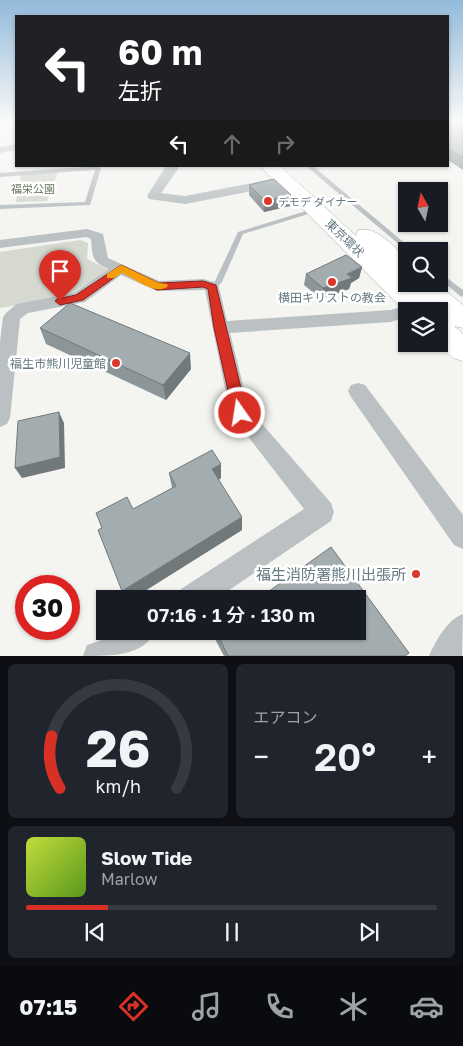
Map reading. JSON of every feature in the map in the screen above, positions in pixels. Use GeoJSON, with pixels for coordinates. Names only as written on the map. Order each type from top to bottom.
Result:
{"type":"FeatureCollection","features":[{"type":"Feature","properties":{"kind":"highway","name":"東京環状"},"geometry":{"type":"LineString","coordinates":[[280,171],[316,210],[420,301],[463,320]]}},
{"type":"Feature","properties":{"kind":"highway","name":"東京環状"},"geometry":{"type":"LineString","coordinates":[[280,171],[398,264]]}},
{"type":"Feature","properties":{"kind":"highway"},"geometry":{"type":"LineString","coordinates":[[448,336],[463,350]]}},
{"type":"Feature","properties":{"kind":"street"},"geometry":{"type":"LineString","coordinates":[[172,167],[153,196],[185,200],[280,171]]}},
{"type":"Feature","properties":{"kind":"street"},"geometry":{"type":"LineString","coordinates":[[0,244],[87,233],[98,237],[101,260],[157,286],[203,284],[212,287],[240,413],[322,512],[205,590]]}},
{"type":"Feature","properties":{"kind":"street"},"geometry":{"type":"LineString","coordinates":[[0,418],[3,367],[12,316],[22,308],[79,298],[121,268]]}},
{"type":"Feature","properties":{"kind":"street"},"geometry":{"type":"LineString","coordinates":[[220,328],[391,316],[420,301]]}},
{"type":"Feature","properties":{"kind":"street"},"geometry":{"type":"LineString","coordinates":[[358,391],[463,536]]}},
{"type":"Feature","properties":{"kind":"street"},"geometry":{"type":"LineString","coordinates":[[444,656],[463,628]]}},
{"type":"Feature","properties":{"kind":"street"},"geometry":{"type":"LineString","coordinates":[[106,655],[128,640]]}},
{"type":"Feature","properties":{"kind":"lane"},"geometry":{"type":"LineString","coordinates":[[310,167],[400,242]]}},
{"type":"Feature","properties":{"kind":"lane"},"geometry":{"type":"LineString","coordinates":[[0,175],[98,168],[88,204],[0,207]]}},
{"type":"Feature","properties":{"kind":"lane"},"geometry":{"type":"LineString","coordinates":[[212,287],[218,282],[240,233],[316,210]]}},
{"type":"Feature","properties":{"kind":"lane"},"geometry":{"type":"LineString","coordinates":[[448,282],[463,294]]}},
{"type":"Feature","properties":{"kind":"green space","name":"福栄公園"},"geometry":{"type":"Polygon","coordinates":[[[58,172],[47,201],[16,202],[21,175],[58,172]]]}},
{"type":"Feature","properties":{"kind":"green space"},"geometry":{"type":"Polygon","coordinates":[[[80,240],[88,243],[87,259],[110,270],[64,298],[0,308],[0,252],[80,240]]]}},
{"type":"Feature","properties":{"kind":"building"},"geometry":{"type":"Polygon","coordinates":[[[455,153],[463,153],[463,158],[455,153]]]}},
{"type":"Feature","properties":{"kind":"building"},"geometry":{"type":"Polygon","coordinates":[[[274,179],[291,195],[265,201],[249,185],[274,179]]]}},
{"type":"Feature","properties":{"kind":"building"},"geometry":{"type":"Polygon","coordinates":[[[346,255],[362,267],[347,274],[352,278],[323,288],[306,274],[346,255]]]}},
{"type":"Feature","properties":{"kind":"building"},"geometry":{"type":"Polygon","coordinates":[[[70,303],[190,353],[163,385],[40,328],[70,303]]]}},
{"type":"Feature","properties":{"kind":"building"},"geometry":{"type":"Polygon","coordinates":[[[59,412],[60,457],[15,468],[18,421],[59,412]]]}},
{"type":"Feature","properties":{"kind":"building"},"geometry":{"type":"Polygon","coordinates":[[[212,450],[221,464],[212,469],[242,517],[122,590],[98,530],[102,528],[96,513],[127,497],[133,509],[176,486],[169,473],[212,450]]]}},
{"type":"Feature","properties":{"kind":"building"},"geometry":{"type":"Polygon","coordinates":[[[331,547],[363,590],[271,590],[331,547]]]}},
{"type":"Feature","properties":{"kind":"building"},"geometry":{"type":"Polygon","coordinates":[[[366,595],[409,653],[405,656],[228,656],[220,640],[366,640],[366,595]]]}},
{"type":"Feature","properties":{"kind":"slow traffic"},"geometry":{"type":"LineString","coordinates":[[111,276],[121,268],[157,286],[163,286]]}},
{"type":"Feature","properties":{"kind":"place","name":"デモデ ダイナー"},"geometry":{"type":"Point","coordinates":[268,201]}},
{"type":"Feature","properties":{"kind":"place","name":"横田キリストの教会"},"geometry":{"type":"Point","coordinates":[332,282]}},
{"type":"Feature","properties":{"kind":"place","name":"福生市熊川児童館"},"geometry":{"type":"Point","coordinates":[116,363]}},
{"type":"Feature","properties":{"kind":"place","name":"福生消防署熊川出張所"},"geometry":{"type":"Point","coordinates":[416,574]}},
{"type":"Feature","properties":{"kind":"route"},"geometry":{"type":"LineString","coordinates":[[60,301],[79,298],[121,268],[157,286],[203,284],[212,287],[240,413]]}}]}
